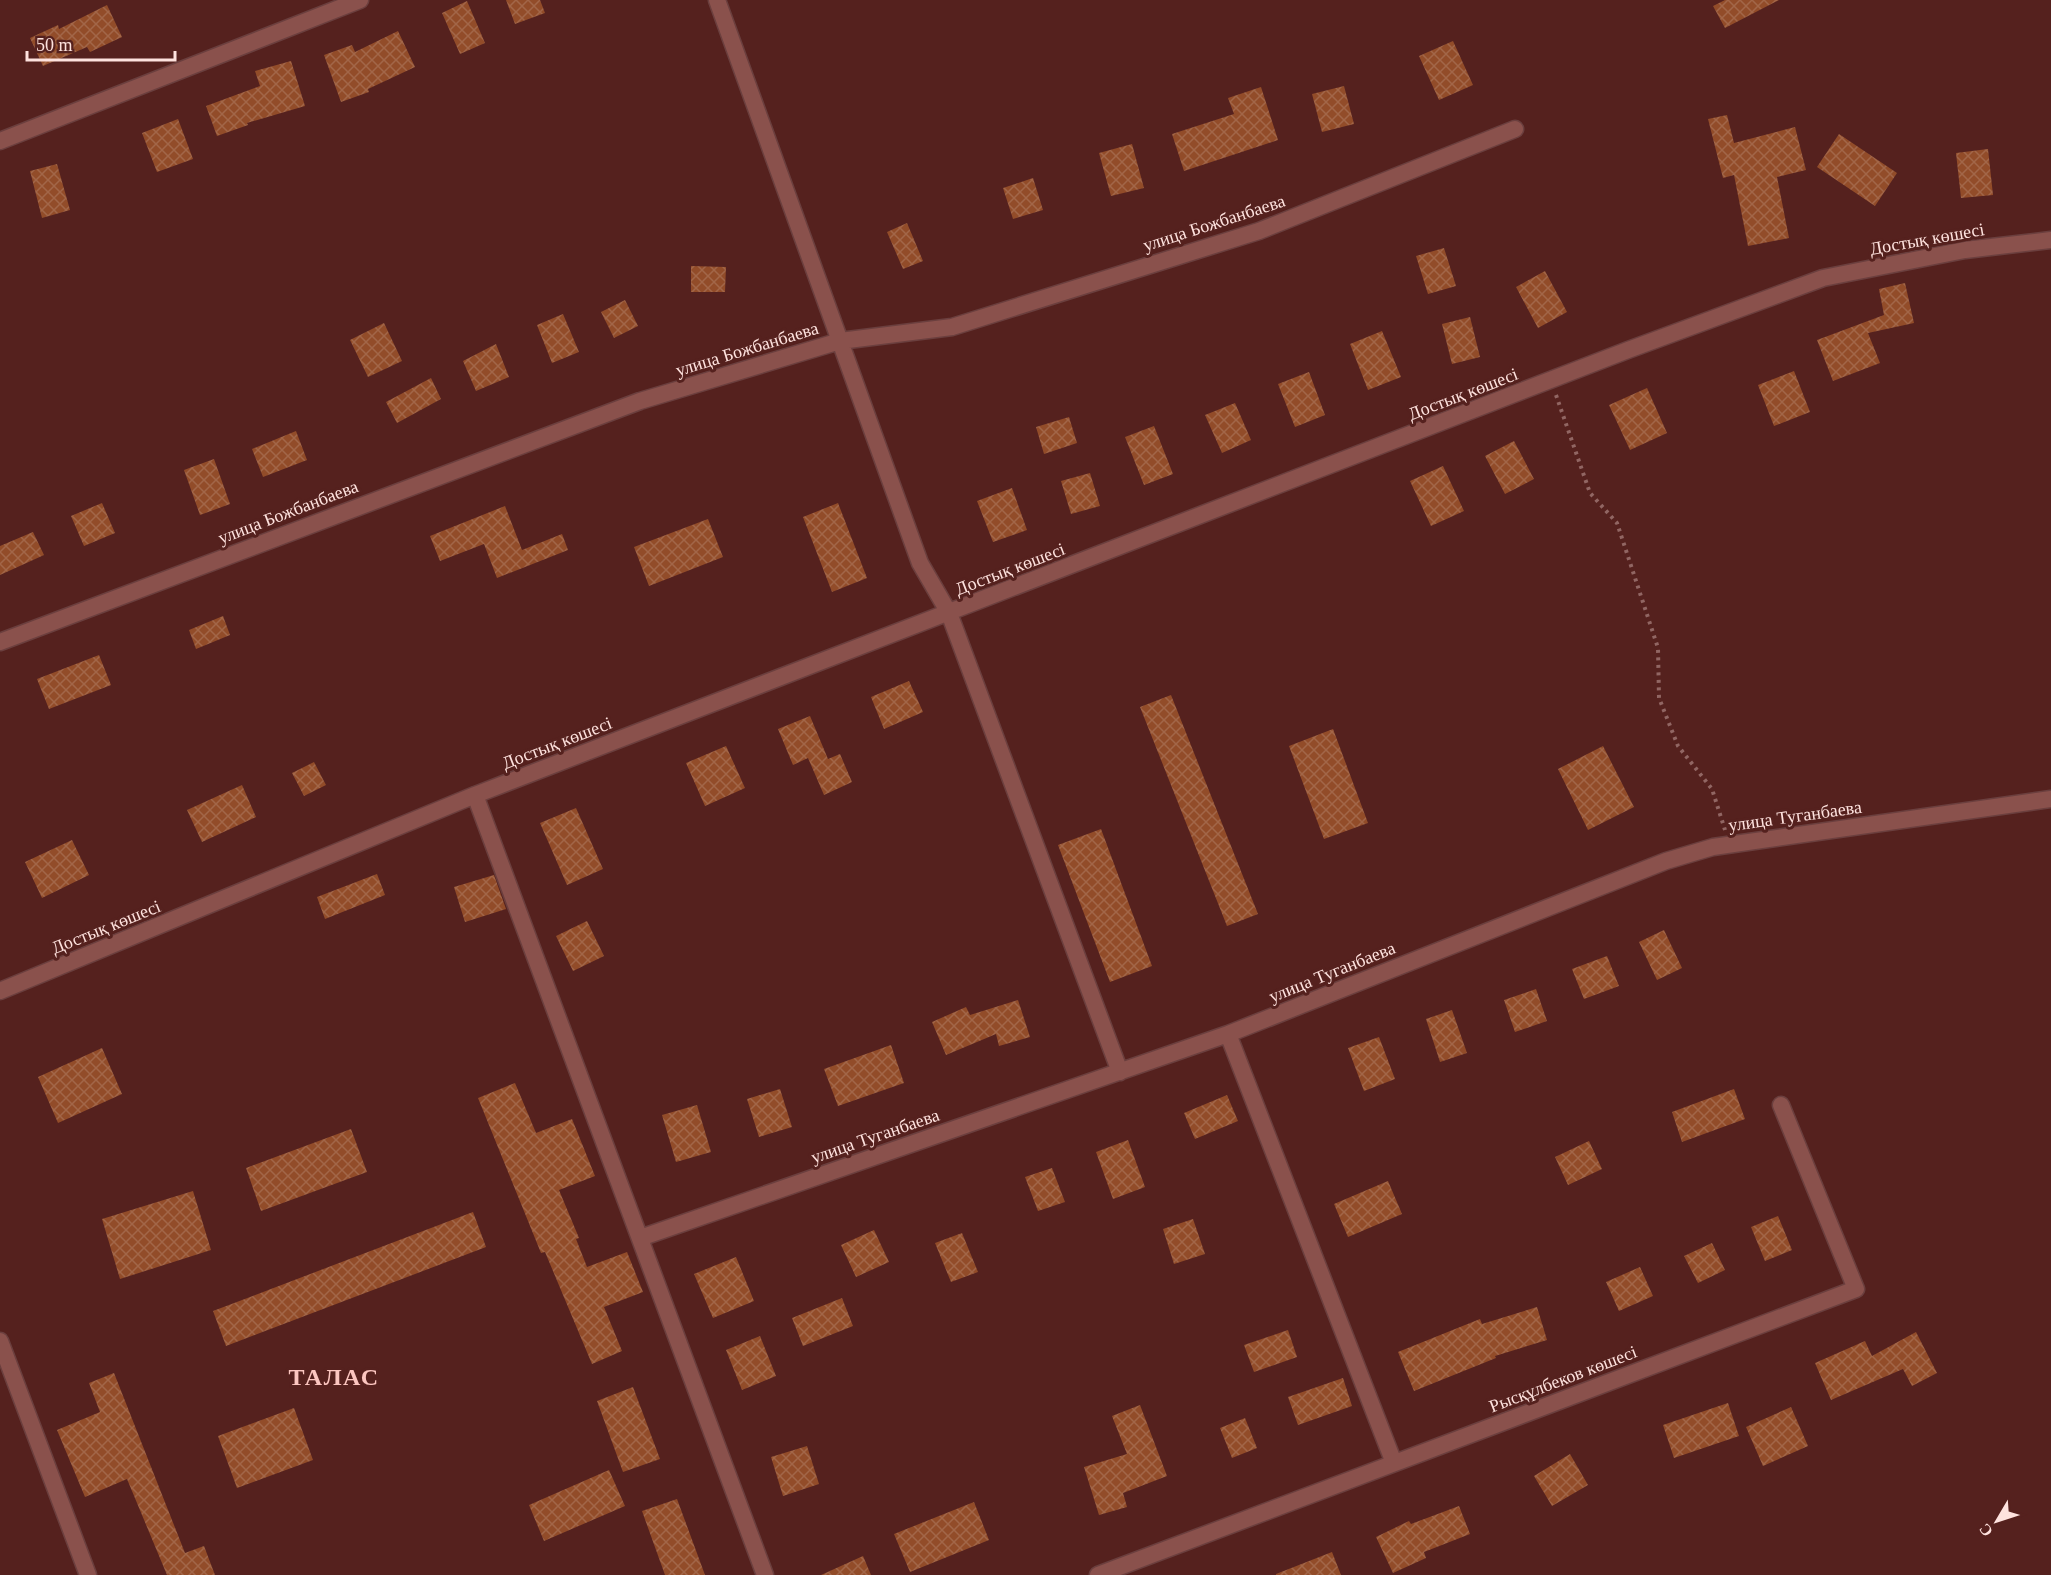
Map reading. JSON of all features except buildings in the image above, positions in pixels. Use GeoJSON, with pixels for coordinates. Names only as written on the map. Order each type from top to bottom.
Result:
{"type":"FeatureCollection","features":[{"type":"Feature","properties":{"kind":"street"},"geometry":{"type":"LineString","coordinates":[[0,141],[360,0]]}},
{"type":"Feature","properties":{"kind":"street"},"geometry":{"type":"LineString","coordinates":[[717,0],[920,563],[949,614],[1120,1072]]}},
{"type":"Feature","properties":{"kind":"street","name":"улица Божбанбаева"},"geometry":{"type":"LineString","coordinates":[[0,642],[640,401],[840,341],[952,327],[1248,235],[1515,129]]}},
{"type":"Feature","properties":{"kind":"street","name":"Достық көшесі"},"geometry":{"type":"LineString","coordinates":[[0,991],[475,795],[1551,380],[1823,278],[1965,250],[2051,240]]}},
{"type":"Feature","properties":{"kind":"street"},"geometry":{"type":"LineString","coordinates":[[475,795],[765,1575]]}},
{"type":"Feature","properties":{"kind":"street","name":"улица Туганбаева"},"geometry":{"type":"LineString","coordinates":[[640,1238],[1228,1034],[1666,861],[1713,847],[2051,799]]}},
{"type":"Feature","properties":{"kind":"street"},"geometry":{"type":"LineString","coordinates":[[1228,1034],[1394,1463]]}},
{"type":"Feature","properties":{"kind":"street","name":"Рысқұлбеков көшесі"},"geometry":{"type":"LineString","coordinates":[[1098,1575],[1856,1289],[1781,1105]]}},
{"type":"Feature","properties":{"kind":"street"},"geometry":{"type":"LineString","coordinates":[[0,1341],[88,1575]]}},
{"type":"Feature","properties":{"kind":"path"},"geometry":{"type":"LineString","coordinates":[[1551,380],[1590,493],[1617,523],[1658,648],[1659,698],[1678,746],[1712,789],[1729,845]]}},
{"type":"Feature","properties":{"kind":"district","name":"ТАЛАС"},"geometry":{"type":"Point","coordinates":[334,1377]}}]}
